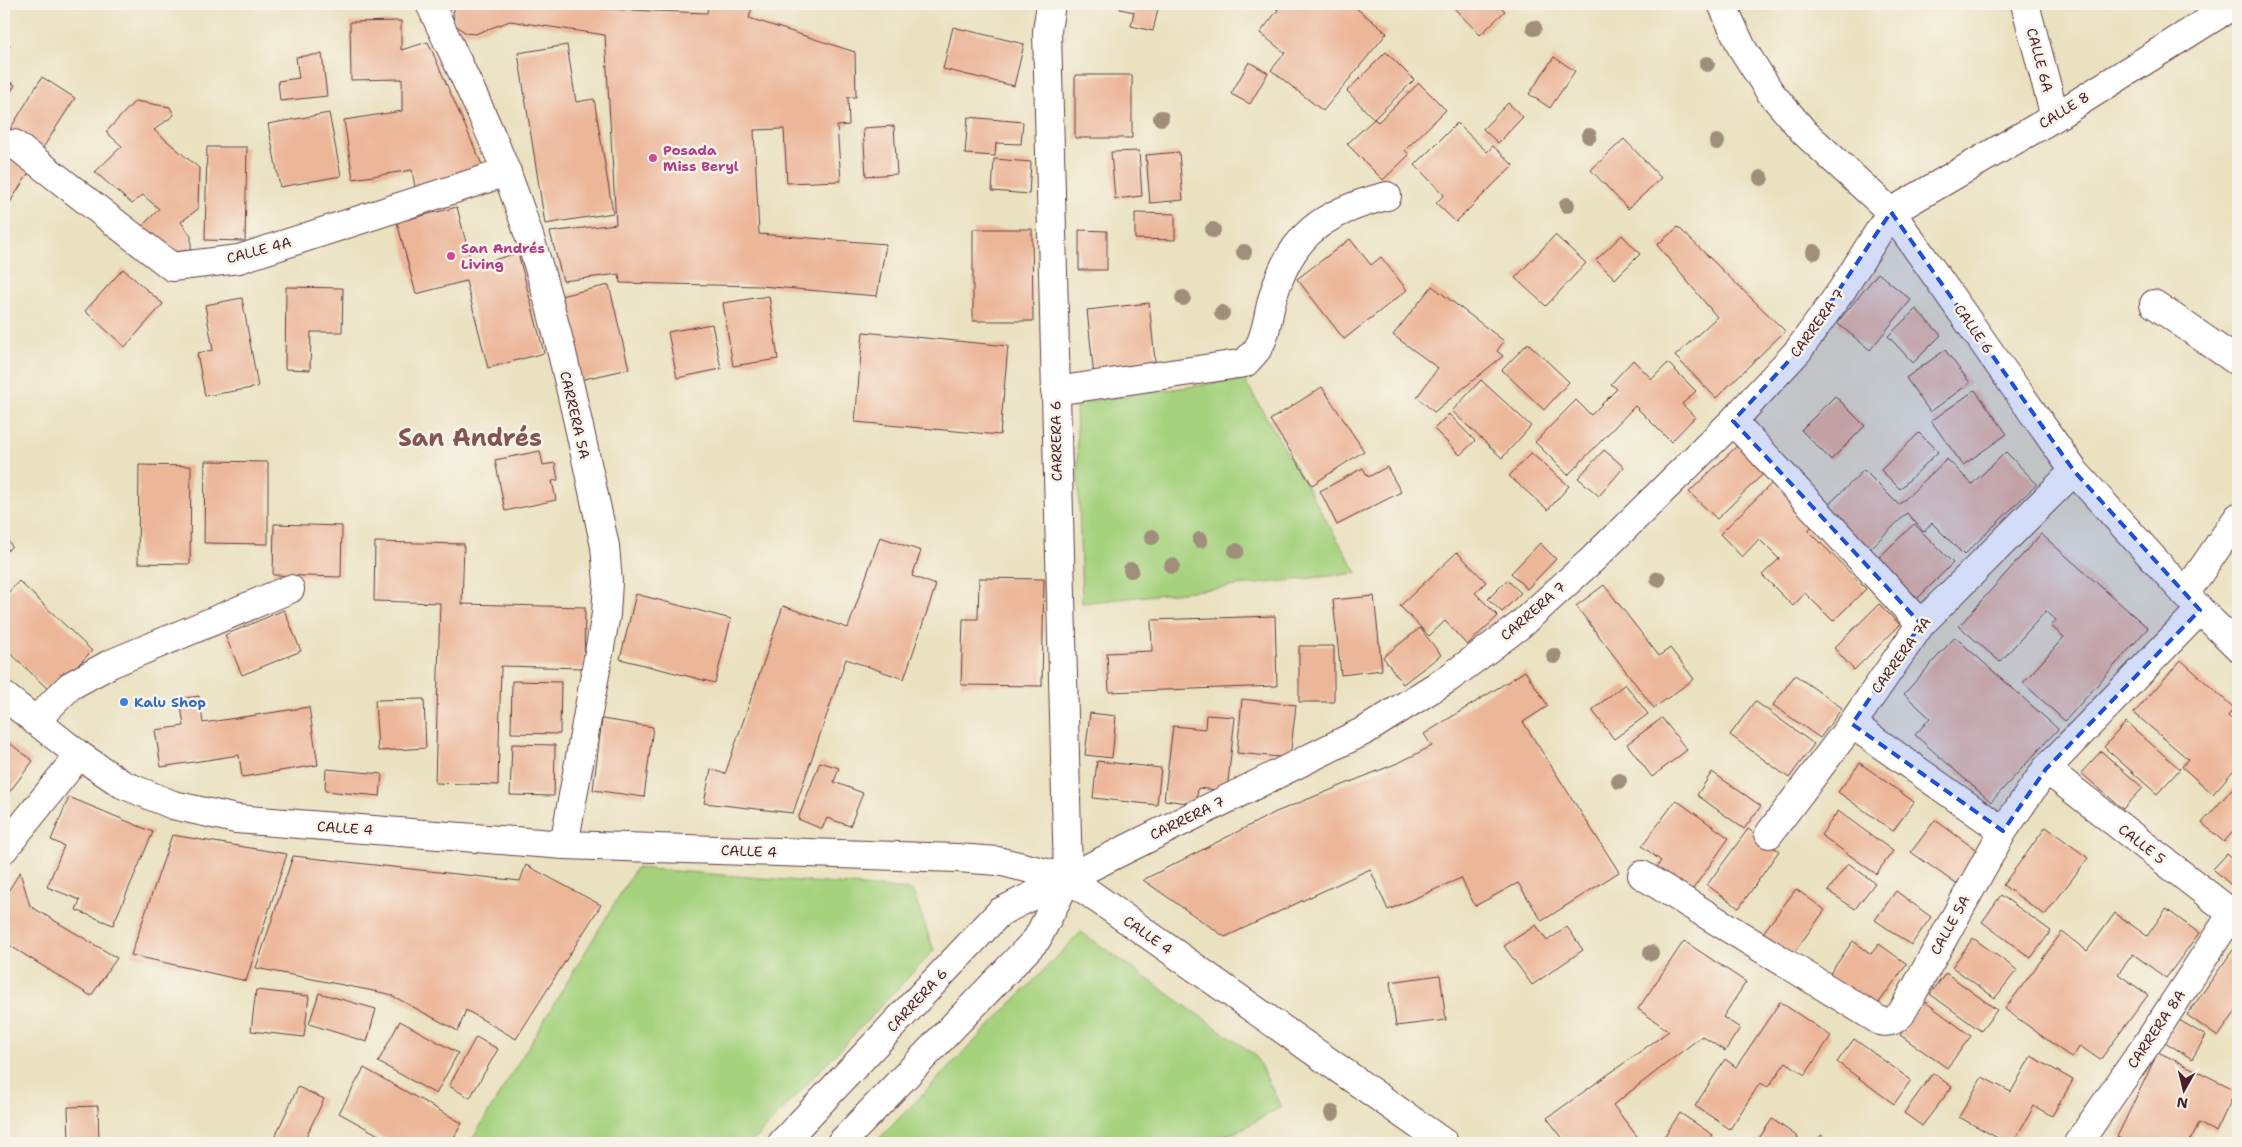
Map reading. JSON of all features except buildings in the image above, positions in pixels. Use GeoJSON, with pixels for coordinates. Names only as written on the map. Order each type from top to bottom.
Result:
{"type":"FeatureCollection","features":[{"type":"Feature","properties":{"kind":"street","name":"CARRERA 5A"},"geometry":{"type":"LineString","coordinates":[[430,4],[490,131],[507,172],[547,295],[605,546],[608,573],[606,614],[564,845]]}},
{"type":"Feature","properties":{"kind":"street","name":"CARRERA 6"},"geometry":{"type":"LineString","coordinates":[[841,1143],[1037,939],[1068,878],[1047,31],[1051,4]]}},
{"type":"Feature","properties":{"kind":"street","name":"CALLE 6"},"geometry":{"type":"LineString","coordinates":[[1722,4],[1742,48],[1770,92],[1805,133],[1891,212],[2074,471],[2193,602],[2238,647]]}},
{"type":"Feature","properties":{"kind":"street","name":"CALLE 6A"},"geometry":{"type":"LineString","coordinates":[[2025,4],[2055,116]]}},
{"type":"Feature","properties":{"kind":"street","name":"CALLE 8"},"geometry":{"type":"LineString","coordinates":[[1891,212],[2055,116],[2235,4]]}},
{"type":"Feature","properties":{"kind":"street","name":"CALLE 4A"},"geometry":{"type":"LineString","coordinates":[[14,144],[172,267],[239,259],[507,172]]}},
{"type":"Feature","properties":{"kind":"street"},"geometry":{"type":"LineString","coordinates":[[1055,391],[1245,363],[1259,348],[1276,286],[1293,249],[1326,219],[1357,204],[1387,196]]}},
{"type":"Feature","properties":{"kind":"street","name":"CARRERA 7"},"geometry":{"type":"LineString","coordinates":[[1068,878],[1366,730],[1449,678],[1519,626],[1594,558],[1733,421],[1798,351],[1842,290],[1891,212]]}},
{"type":"Feature","properties":{"kind":"street"},"geometry":{"type":"LineString","coordinates":[[2154,304],[2238,362]]}},
{"type":"Feature","properties":{"kind":"street"},"geometry":{"type":"LineString","coordinates":[[1733,421],[1920,624]]}},
{"type":"Feature","properties":{"kind":"street","name":"CARRERA 7A"},"geometry":{"type":"LineString","coordinates":[[1769,834],[1852,724],[1920,624],[2074,471]]}},
{"type":"Feature","properties":{"kind":"street","name":"CALLE 5A"},"geometry":{"type":"LineString","coordinates":[[1642,875],[1880,1021],[1888,1022],[1901,1014],[2002,830],[2046,770],[2193,602],[2238,517]]}},
{"type":"Feature","properties":{"kind":"street"},"geometry":{"type":"LineString","coordinates":[[35,721],[70,686],[110,664],[290,589]]}},
{"type":"Feature","properties":{"kind":"street","name":"CALLE 4"},"geometry":{"type":"LineString","coordinates":[[4,696],[79,756],[122,784],[173,805],[236,819],[564,845],[957,858],[998,862],[1068,878],[1444,1143]]}},
{"type":"Feature","properties":{"kind":"street"},"geometry":{"type":"LineString","coordinates":[[1852,724],[2002,830]]}},
{"type":"Feature","properties":{"kind":"street"},"geometry":{"type":"LineString","coordinates":[[4,849],[79,756]]}},
{"type":"Feature","properties":{"kind":"street","name":"CALLE 5"},"geometry":{"type":"LineString","coordinates":[[2046,770],[2235,916]]}},
{"type":"Feature","properties":{"kind":"street","name":"CARRERA 6"},"geometry":{"type":"LineString","coordinates":[[782,1143],[1000,912],[1068,878]]}},
{"type":"Feature","properties":{"kind":"street","name":"CARRERA 8A"},"geometry":{"type":"LineString","coordinates":[[2078,1143],[2235,916]]}},
{"type":"Feature","properties":{"kind":"highlighted area"},"geometry":{"type":"Polygon","coordinates":[[[1891,212],[2074,471],[2200,610],[2046,769],[2003,831],[1852,724],[1921,624],[1733,421],[1798,351],[1891,212]]]}},
{"type":"Feature","properties":{"kind":"green space"},"geometry":{"type":"Polygon","coordinates":[[[1244,379],[1357,573],[1082,603],[1076,403],[1244,379]]]}},
{"type":"Feature","properties":{"kind":"green space"},"geometry":{"type":"Polygon","coordinates":[[[636,868],[912,890],[934,950],[751,1143],[470,1143],[636,868]]]}},
{"type":"Feature","properties":{"kind":"green space"},"geometry":{"type":"Polygon","coordinates":[[[1081,932],[1255,1055],[1281,1107],[1236,1132],[1200,1143],[875,1143],[1081,932]]]}},
{"type":"Feature","properties":{"kind":"place","name":"Posada Miss Beryl"},"geometry":{"type":"Point","coordinates":[653,158]}},
{"type":"Feature","properties":{"kind":"place","name":"San Andrés Living"},"geometry":{"type":"Point","coordinates":[451,256]}},
{"type":"Feature","properties":{"kind":"place","name":"Kalu Shop"},"geometry":{"type":"Point","coordinates":[124,702]}},
{"type":"Feature","properties":{"kind":"district","name":"San Andrés"},"geometry":{"type":"Point","coordinates":[470,438]}}]}
